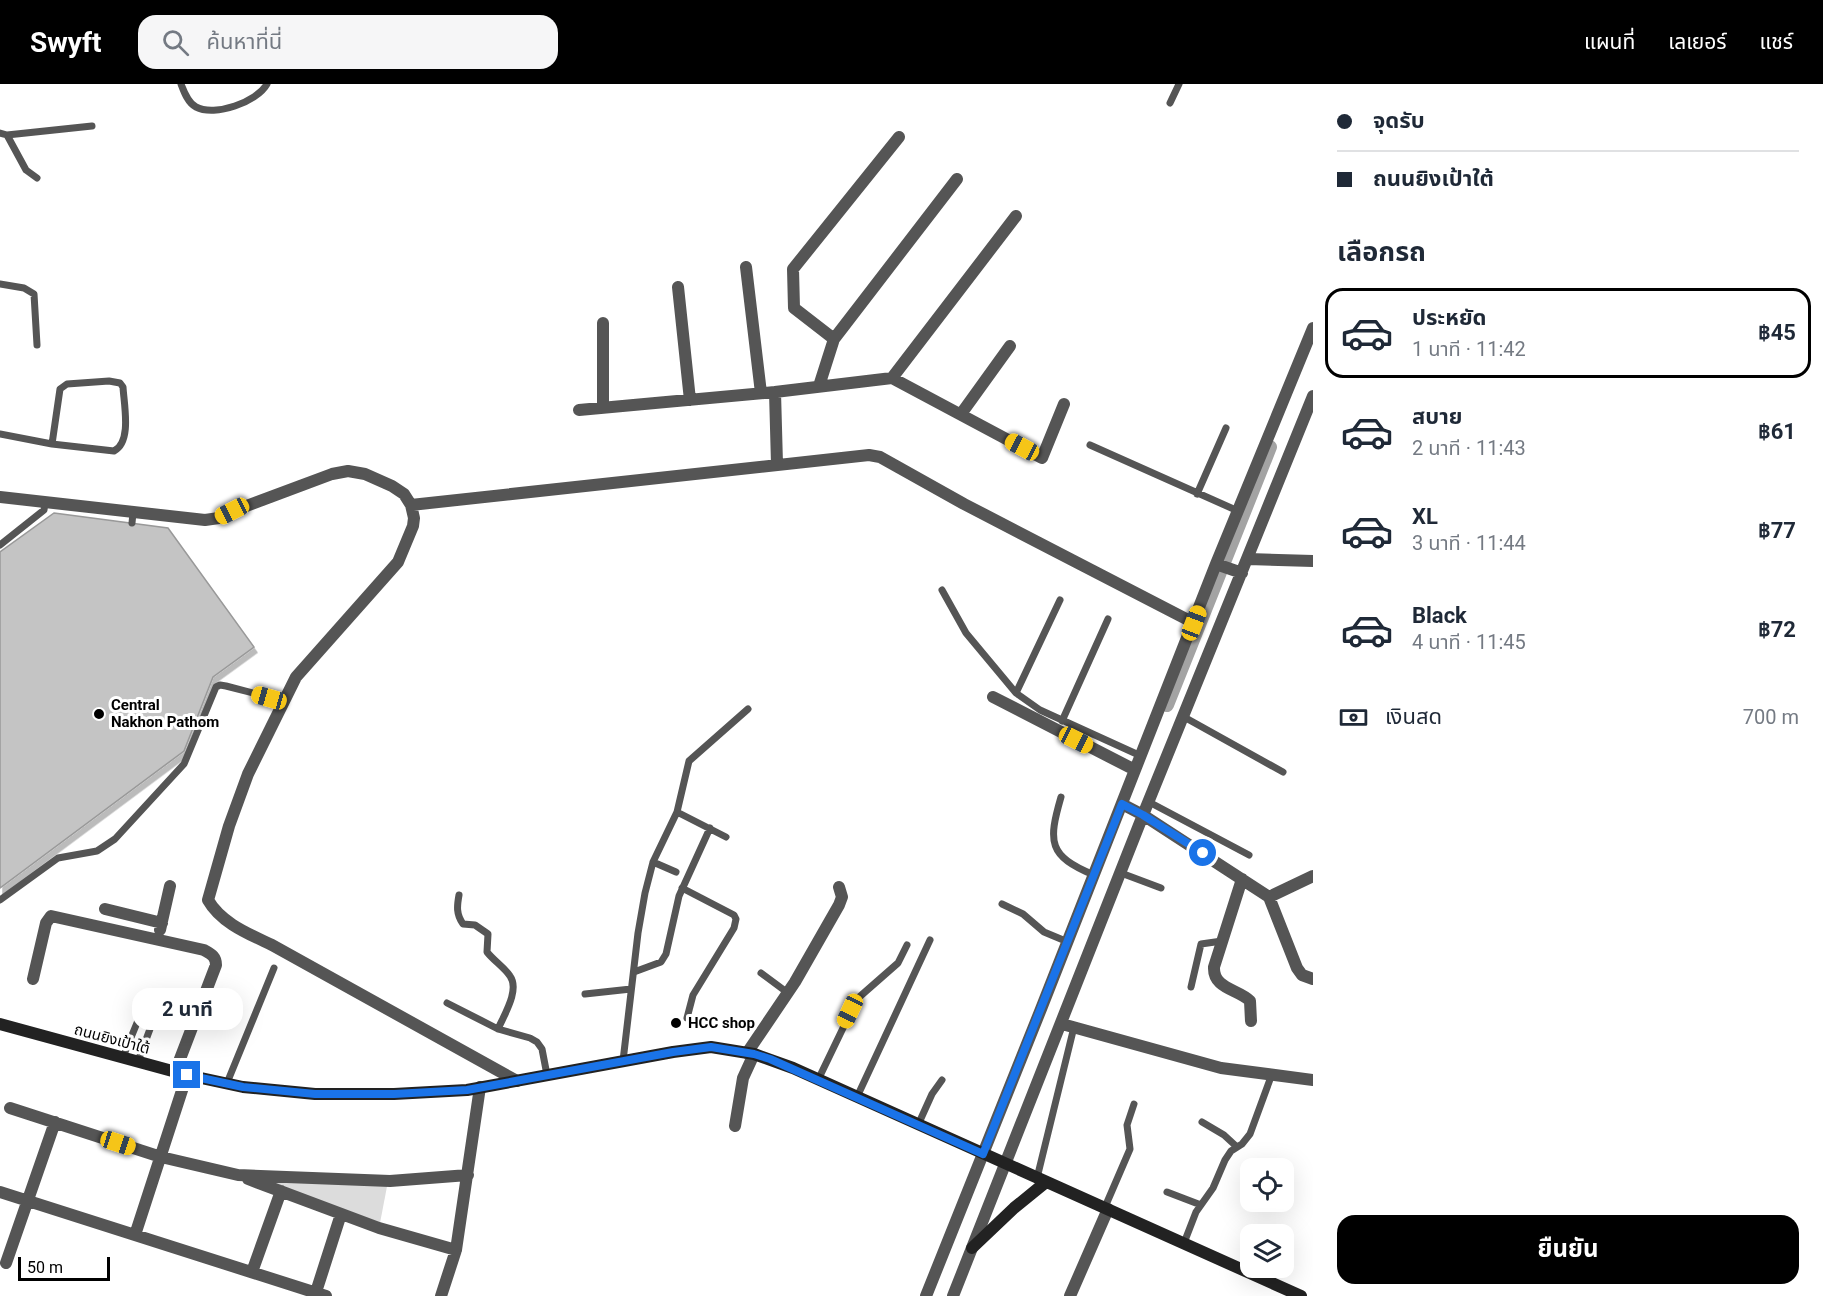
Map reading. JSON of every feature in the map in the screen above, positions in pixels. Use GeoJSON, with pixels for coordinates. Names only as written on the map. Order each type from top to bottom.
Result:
{"type":"FeatureCollection","features":[{"type":"Feature","properties":{"kind":"main road","name":"ถนนยิงเป้าใต้"},"geometry":{"type":"LineString","coordinates":[[0,1024],[181,1073],[227,1083],[315,1094],[357,1095],[467,1090],[711,1047],[751,1053],[857,1097],[1301,1296]]}},
{"type":"Feature","properties":{"kind":"main road"},"geometry":{"type":"LineString","coordinates":[[972,1248],[1042,1180]]}},
{"type":"Feature","properties":{"kind":"street"},"geometry":{"type":"LineString","coordinates":[[834,339],[794,308],[792,269],[898,137]]}},
{"type":"Feature","properties":{"kind":"street"},"geometry":{"type":"LineString","coordinates":[[819,386],[834,339],[957,179]]}},
{"type":"Feature","properties":{"kind":"street"},"geometry":{"type":"LineString","coordinates":[[892,378],[1016,216]]}},
{"type":"Feature","properties":{"kind":"street"},"geometry":{"type":"LineString","coordinates":[[746,267],[761,393]]}},
{"type":"Feature","properties":{"kind":"street"},"geometry":{"type":"LineString","coordinates":[[678,287],[690,400]]}},
{"type":"Feature","properties":{"kind":"street"},"geometry":{"type":"LineString","coordinates":[[603,323],[603,408]]}},
{"type":"Feature","properties":{"kind":"street"},"geometry":{"type":"LineString","coordinates":[[926,1296],[1313,328]]}},
{"type":"Feature","properties":{"kind":"street"},"geometry":{"type":"LineString","coordinates":[[961,414],[1010,346]]}},
{"type":"Feature","properties":{"kind":"street"},"geometry":{"type":"LineString","coordinates":[[579,410],[775,392],[892,378],[1042,458],[1064,404]]}},
{"type":"Feature","properties":{"kind":"street"},"geometry":{"type":"LineString","coordinates":[[775,392],[777,464]]}},
{"type":"Feature","properties":{"kind":"street"},"geometry":{"type":"LineString","coordinates":[[953,1296],[1006,1164],[1068,1026],[1141,814],[1149,802],[1184,717],[1239,572],[1248,559],[1310,414],[1313,396]]}},
{"type":"Feature","properties":{"kind":"street"},"geometry":{"type":"LineString","coordinates":[[411,506],[869,455],[880,457],[964,504],[1194,623]]}},
{"type":"Feature","properties":{"kind":"street"},"geometry":{"type":"LineString","coordinates":[[0,497],[132,519],[205,520],[219,518],[232,511],[332,474],[348,471],[366,474],[404,494],[411,506],[414,518],[398,562],[296,676],[251,765],[229,826],[208,900],[239,929],[517,1081]]}},
{"type":"Feature","properties":{"kind":"street"},"geometry":{"type":"LineString","coordinates":[[0,505],[44,506]]}},
{"type":"Feature","properties":{"kind":"street"},"geometry":{"type":"LineString","coordinates":[[1248,559],[1313,561]]}},
{"type":"Feature","properties":{"kind":"street"},"geometry":{"type":"LineString","coordinates":[[1219,565],[1239,572]]}},
{"type":"Feature","properties":{"kind":"street"},"geometry":{"type":"LineString","coordinates":[[993,697],[1135,770]]}},
{"type":"Feature","properties":{"kind":"street"},"geometry":{"type":"LineString","coordinates":[[1124,805],[1269,897],[1297,968],[1302,975],[1313,979]]}},
{"type":"Feature","properties":{"kind":"street"},"geometry":{"type":"LineString","coordinates":[[1269,897],[1313,876]]}},
{"type":"Feature","properties":{"kind":"street"},"geometry":{"type":"LineString","coordinates":[[1242,879],[1214,967],[1215,977],[1226,988],[1250,1001],[1251,1021]]}},
{"type":"Feature","properties":{"kind":"street"},"geometry":{"type":"LineString","coordinates":[[157,940],[170,886]]}},
{"type":"Feature","properties":{"kind":"street"},"geometry":{"type":"LineString","coordinates":[[735,1126],[743,1078],[751,1053],[839,905],[842,897],[839,887]]}},
{"type":"Feature","properties":{"kind":"street"},"geometry":{"type":"LineString","coordinates":[[105,909],[162,923]]}},
{"type":"Feature","properties":{"kind":"street"},"geometry":{"type":"LineString","coordinates":[[33,979],[46,923],[51,916],[204,951],[213,955],[216,960],[181,1073],[161,1157],[135,1234]]}},
{"type":"Feature","properties":{"kind":"street"},"geometry":{"type":"LineString","coordinates":[[1068,1026],[1221,1068],[1313,1080]]}},
{"type":"Feature","properties":{"kind":"street"},"geometry":{"type":"LineString","coordinates":[[441,1296],[456,1250],[480,1087]]}},
{"type":"Feature","properties":{"kind":"street"},"geometry":{"type":"LineString","coordinates":[[10,1108],[161,1157],[238,1175],[379,1228],[456,1250]]}},
{"type":"Feature","properties":{"kind":"street"},"geometry":{"type":"LineString","coordinates":[[6,1263],[55,1122]]}},
{"type":"Feature","properties":{"kind":"street"},"geometry":{"type":"LineString","coordinates":[[238,1175],[390,1181],[468,1175]]}},
{"type":"Feature","properties":{"kind":"street"},"geometry":{"type":"LineString","coordinates":[[252,1272],[280,1191]]}},
{"type":"Feature","properties":{"kind":"street"},"geometry":{"type":"LineString","coordinates":[[0,1192],[321,1294],[341,1214]]}},
{"type":"Feature","properties":{"kind":"street"},"geometry":{"type":"LineString","coordinates":[[1070,1296],[1106,1208]]}},
{"type":"Feature","properties":{"kind":"lane"},"geometry":{"type":"LineString","coordinates":[[181,84],[189,101],[204,110],[219,109],[252,100],[263,91],[267,84]]}},
{"type":"Feature","properties":{"kind":"lane"},"geometry":{"type":"LineString","coordinates":[[1170,103],[1179,84]]}},
{"type":"Feature","properties":{"kind":"lane"},"geometry":{"type":"LineString","coordinates":[[37,178],[26,170],[4,134],[92,126]]}},
{"type":"Feature","properties":{"kind":"lane"},"geometry":{"type":"LineString","coordinates":[[0,284],[24,288],[33,294],[37,345]]}},
{"type":"Feature","properties":{"kind":"lane"},"geometry":{"type":"LineString","coordinates":[[0,434],[52,444],[114,451],[125,438],[123,387],[120,383],[109,381],[63,386],[60,389],[52,444]]}},
{"type":"Feature","properties":{"kind":"lane"},"geometry":{"type":"LineString","coordinates":[[1197,494],[1226,428]]}},
{"type":"Feature","properties":{"kind":"lane"},"geometry":{"type":"LineString","coordinates":[[1090,445],[1238,512]]}},
{"type":"Feature","properties":{"kind":"lane"},"geometry":{"type":"LineString","coordinates":[[0,545],[44,506]]}},
{"type":"Feature","properties":{"kind":"lane"},"geometry":{"type":"LineString","coordinates":[[942,590],[971,640],[1016,693],[1040,710],[1141,756]]}},
{"type":"Feature","properties":{"kind":"lane"},"geometry":{"type":"LineString","coordinates":[[1016,693],[1060,600]]}},
{"type":"Feature","properties":{"kind":"lane"},"geometry":{"type":"LineString","coordinates":[[1062,721],[1108,620]]}},
{"type":"Feature","properties":{"kind":"lane"},"geometry":{"type":"LineString","coordinates":[[0,900],[58,858],[97,851],[114,839],[184,764],[216,687],[226,686],[284,701]]}},
{"type":"Feature","properties":{"kind":"lane"},"geometry":{"type":"LineString","coordinates":[[623,1061],[633,972],[645,893],[653,862],[677,812],[689,761],[748,710]]}},
{"type":"Feature","properties":{"kind":"lane"},"geometry":{"type":"LineString","coordinates":[[1184,717],[1283,772]]}},
{"type":"Feature","properties":{"kind":"lane"},"geometry":{"type":"LineString","coordinates":[[1061,797],[1053,826],[1054,844],[1069,863],[1094,875]]}},
{"type":"Feature","properties":{"kind":"lane"},"geometry":{"type":"LineString","coordinates":[[1149,802],[1249,855]]}},
{"type":"Feature","properties":{"kind":"lane"},"geometry":{"type":"LineString","coordinates":[[677,812],[726,837]]}},
{"type":"Feature","properties":{"kind":"lane"},"geometry":{"type":"LineString","coordinates":[[633,972],[661,962],[666,954],[682,888],[710,828]]}},
{"type":"Feature","properties":{"kind":"lane"},"geometry":{"type":"LineString","coordinates":[[653,862],[675,872]]}},
{"type":"Feature","properties":{"kind":"lane"},"geometry":{"type":"LineString","coordinates":[[1121,873],[1161,888]]}},
{"type":"Feature","properties":{"kind":"lane"},"geometry":{"type":"LineString","coordinates":[[682,888],[736,919],[734,927],[693,995],[687,1018]]}},
{"type":"Feature","properties":{"kind":"lane"},"geometry":{"type":"LineString","coordinates":[[459,895],[457,909],[459,918],[463,924],[475,926],[488,934],[487,952],[513,981],[513,993],[498,1029]]}},
{"type":"Feature","properties":{"kind":"lane"},"geometry":{"type":"LineString","coordinates":[[1002,904],[1023,914],[1044,932],[1068,942]]}},
{"type":"Feature","properties":{"kind":"lane"},"geometry":{"type":"LineString","coordinates":[[857,1097],[930,940]]}},
{"type":"Feature","properties":{"kind":"lane"},"geometry":{"type":"LineString","coordinates":[[1191,987],[1201,944],[1222,941]]}},
{"type":"Feature","properties":{"kind":"lane"},"geometry":{"type":"LineString","coordinates":[[818,1080],[857,999],[898,963],[907,945]]}},
{"type":"Feature","properties":{"kind":"lane"},"geometry":{"type":"LineString","coordinates":[[227,1083],[274,968]]}},
{"type":"Feature","properties":{"kind":"lane"},"geometry":{"type":"LineString","coordinates":[[761,973],[788,993]]}},
{"type":"Feature","properties":{"kind":"lane"},"geometry":{"type":"LineString","coordinates":[[585,994],[632,989]]}},
{"type":"Feature","properties":{"kind":"lane"},"geometry":{"type":"LineString","coordinates":[[447,1003],[498,1029],[537,1042],[542,1049],[547,1075]]}},
{"type":"Feature","properties":{"kind":"lane"},"geometry":{"type":"LineString","coordinates":[[123,1057],[140,1018],[145,1015],[150,1016],[153,1021],[152,1028],[138,1061]]}},
{"type":"Feature","properties":{"kind":"lane"},"geometry":{"type":"LineString","coordinates":[[1042,1180],[1068,1026]]}},
{"type":"Feature","properties":{"kind":"lane"},"geometry":{"type":"LineString","coordinates":[[1184,1243],[1201,1205],[1214,1188],[1225,1160],[1231,1151],[1250,1134],[1272,1074]]}},
{"type":"Feature","properties":{"kind":"lane"},"geometry":{"type":"LineString","coordinates":[[918,1125],[932,1094],[942,1080]]}},
{"type":"Feature","properties":{"kind":"lane"},"geometry":{"type":"LineString","coordinates":[[1106,1208],[1130,1149],[1127,1125],[1134,1104]]}},
{"type":"Feature","properties":{"kind":"lane"},"geometry":{"type":"LineString","coordinates":[[1202,1122],[1238,1147]]}},
{"type":"Feature","properties":{"kind":"lane"},"geometry":{"type":"LineString","coordinates":[[1167,1192],[1201,1205]]}},
{"type":"Feature","properties":{"kind":"shaded area"},"geometry":{"type":"Polygon","coordinates":[[[389,1176],[380,1223],[252,1178],[389,1176]]]}},
{"type":"Feature","properties":{"kind":"building","name":"Central Nakhon Pathom"},"geometry":{"type":"Polygon","coordinates":[[[54,513],[168,528],[254,647],[213,677],[184,751],[0,888],[0,552],[54,513]]]}},
{"type":"Feature","properties":{"kind":"waterway"},"geometry":{"type":"LineString","coordinates":[[1167,705],[1270,447]]}},
{"type":"Feature","properties":{"kind":"place","name":"Central Nakhon Pathom"},"geometry":{"type":"Point","coordinates":[99,714]}},
{"type":"Feature","properties":{"kind":"place","name":"HCC shop"},"geometry":{"type":"Point","coordinates":[676,1023]}},
{"type":"Feature","properties":{"kind":"route"},"geometry":{"type":"LineString","coordinates":[[187,1075],[243,1087],[315,1094],[394,1094],[467,1090],[711,1047],[754,1054],[793,1068],[983,1154],[1122,804],[1203,853]]}}]}
